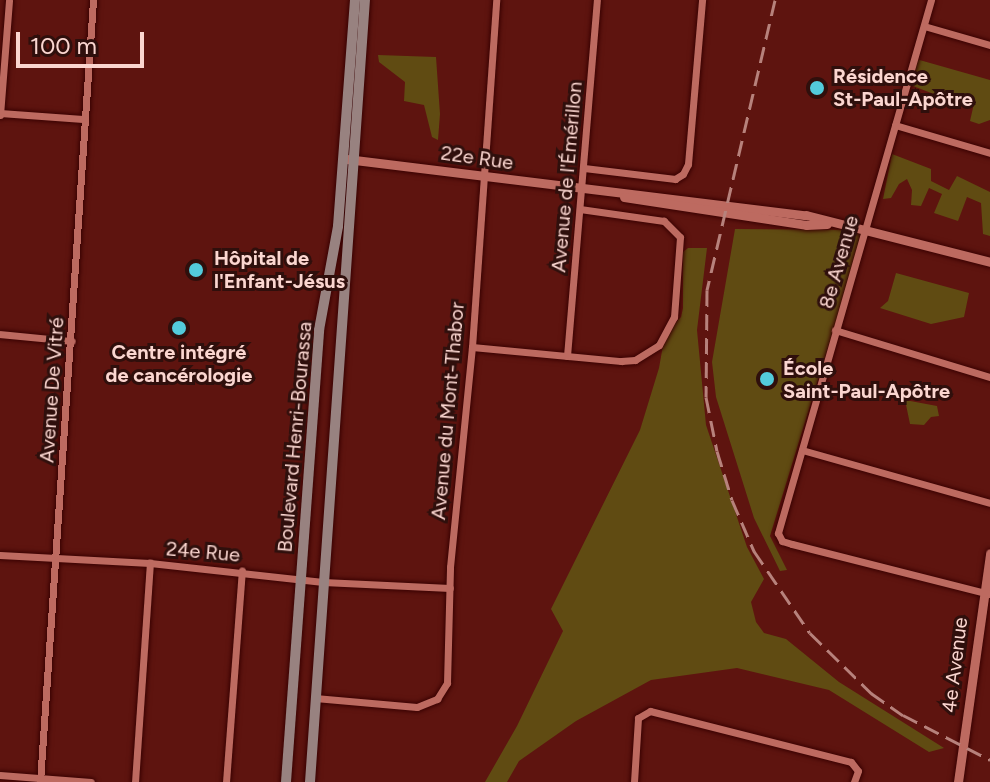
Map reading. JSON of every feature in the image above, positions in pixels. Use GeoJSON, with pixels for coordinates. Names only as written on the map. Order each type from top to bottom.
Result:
{"type":"FeatureCollection","features":[{"type":"Feature","properties":{"kind":"main road","name":"Boulevard Henri-Bourassa"},"geometry":{"type":"LineString","coordinates":[[310,782],[349,159],[355,0]]}},
{"type":"Feature","properties":{"kind":"main road","name":"Boulevard Henri-Bourassa"},"geometry":{"type":"LineString","coordinates":[[286,782],[319,330],[349,159],[365,0]]}},
{"type":"Feature","properties":{"kind":"street"},"geometry":{"type":"LineString","coordinates":[[9,0],[0,114],[83,119]]}},
{"type":"Feature","properties":{"kind":"street","name":"Avenue De Vitré"},"geometry":{"type":"LineString","coordinates":[[40,780],[93,0]]}},
{"type":"Feature","properties":{"kind":"street","name":"Avenue du Mont-Thabor"},"geometry":{"type":"LineString","coordinates":[[315,698],[417,707],[437,699],[447,683],[450,588],[472,347],[481,177],[496,0]]}},
{"type":"Feature","properties":{"kind":"street","name":"Avenue de l'Émérillon"},"geometry":{"type":"LineString","coordinates":[[567,356],[597,0]]}},
{"type":"Feature","properties":{"kind":"street"},"geometry":{"type":"LineString","coordinates":[[584,168],[675,179],[683,174],[688,164],[702,0]]}},
{"type":"Feature","properties":{"kind":"street","name":"8e Avenue"},"geometry":{"type":"LineString","coordinates":[[931,0],[778,533],[782,541],[792,544],[986,593]]}},
{"type":"Feature","properties":{"kind":"street"},"geometry":{"type":"LineString","coordinates":[[924,26],[990,45]]}},
{"type":"Feature","properties":{"kind":"street"},"geometry":{"type":"LineString","coordinates":[[895,125],[990,153]]}},
{"type":"Feature","properties":{"kind":"street","name":"22e Rue"},"geometry":{"type":"LineString","coordinates":[[349,159],[582,190],[806,215],[990,262]]}},
{"type":"Feature","properties":{"kind":"street"},"geometry":{"type":"LineString","coordinates":[[472,347],[621,361],[651,352],[659,345],[674,317],[680,237],[664,221],[580,209]]}},
{"type":"Feature","properties":{"kind":"street"},"geometry":{"type":"LineString","coordinates":[[835,330],[990,377]]}},
{"type":"Feature","properties":{"kind":"street"},"geometry":{"type":"LineString","coordinates":[[0,334],[72,341]]}},
{"type":"Feature","properties":{"kind":"street"},"geometry":{"type":"LineString","coordinates":[[802,450],[990,503]]}},
{"type":"Feature","properties":{"kind":"street","name":"4e Avenue"},"geometry":{"type":"LineString","coordinates":[[958,782],[990,553]]}},
{"type":"Feature","properties":{"kind":"street","name":"24e Rue"},"geometry":{"type":"LineString","coordinates":[[0,555],[150,563],[323,582],[450,588]]}},
{"type":"Feature","properties":{"kind":"street"},"geometry":{"type":"LineString","coordinates":[[135,782],[150,563]]}},
{"type":"Feature","properties":{"kind":"street"},"geometry":{"type":"LineString","coordinates":[[226,782],[242,571]]}},
{"type":"Feature","properties":{"kind":"street"},"geometry":{"type":"LineString","coordinates":[[634,782],[638,718],[650,711],[851,762],[858,771],[854,782]]}},
{"type":"Feature","properties":{"kind":"street"},"geometry":{"type":"LineString","coordinates":[[0,775],[91,782]]}},
{"type":"Feature","properties":{"kind":"shaded area"},"geometry":{"type":"Polygon","coordinates":[[[378,55],[436,57],[440,114],[438,140],[432,137],[424,105],[404,101],[405,82],[379,62],[378,55]]]}},
{"type":"Feature","properties":{"kind":"shaded area"},"geometry":{"type":"Polygon","coordinates":[[[916,59],[990,80],[990,120],[979,124],[970,121],[975,99],[952,101],[913,86],[916,59]]]}},
{"type":"Feature","properties":{"kind":"shaded area"},"geometry":{"type":"Polygon","coordinates":[[[892,154],[931,169],[931,181],[949,190],[957,176],[990,192],[990,236],[983,234],[981,203],[967,197],[958,221],[934,213],[942,194],[929,188],[921,206],[911,205],[912,190],[907,179],[899,184],[891,198],[883,199],[892,154]]]}},
{"type":"Feature","properties":{"kind":"shaded area","name":"École Saint-Paul-Apôtre"},"geometry":{"type":"Polygon","coordinates":[[[735,229],[864,230],[770,536],[787,570],[780,571],[754,518],[716,397],[712,362],[735,229]]]}},
{"type":"Feature","properties":{"kind":"shaded area"},"geometry":{"type":"Polygon","coordinates":[[[688,248],[707,248],[697,330],[706,425],[747,547],[764,579],[751,602],[756,622],[764,633],[786,639],[839,682],[944,748],[929,752],[829,690],[737,668],[651,680],[576,721],[519,761],[507,782],[485,782],[517,726],[563,631],[551,609],[640,430],[659,368],[665,334],[681,317],[683,252],[688,248]]]}},
{"type":"Feature","properties":{"kind":"shaded area"},"geometry":{"type":"Polygon","coordinates":[[[896,273],[969,293],[964,317],[931,324],[880,308],[888,301],[896,273]]]}},
{"type":"Feature","properties":{"kind":"shaded area"},"geometry":{"type":"Polygon","coordinates":[[[905,400],[937,406],[939,416],[931,417],[924,425],[910,424],[905,400]]]}},
{"type":"Feature","properties":{"kind":"railway"},"geometry":{"type":"LineString","coordinates":[[775,0],[707,290],[706,397],[717,451],[732,500],[754,551],[810,633],[871,693],[903,715],[990,760]]}},
{"type":"Feature","properties":{"kind":"place","name":"Résidence St-Paul-Apôtre"},"geometry":{"type":"Point","coordinates":[817,88]}},
{"type":"Feature","properties":{"kind":"place","name":"Hôpital de l'Enfant-Jésus"},"geometry":{"type":"Point","coordinates":[196,270]}},
{"type":"Feature","properties":{"kind":"place","name":"Centre intégré de cancérologie"},"geometry":{"type":"Point","coordinates":[179,328]}},
{"type":"Feature","properties":{"kind":"place","name":"École Saint-Paul-Apôtre"},"geometry":{"type":"Point","coordinates":[767,379]}}]}
